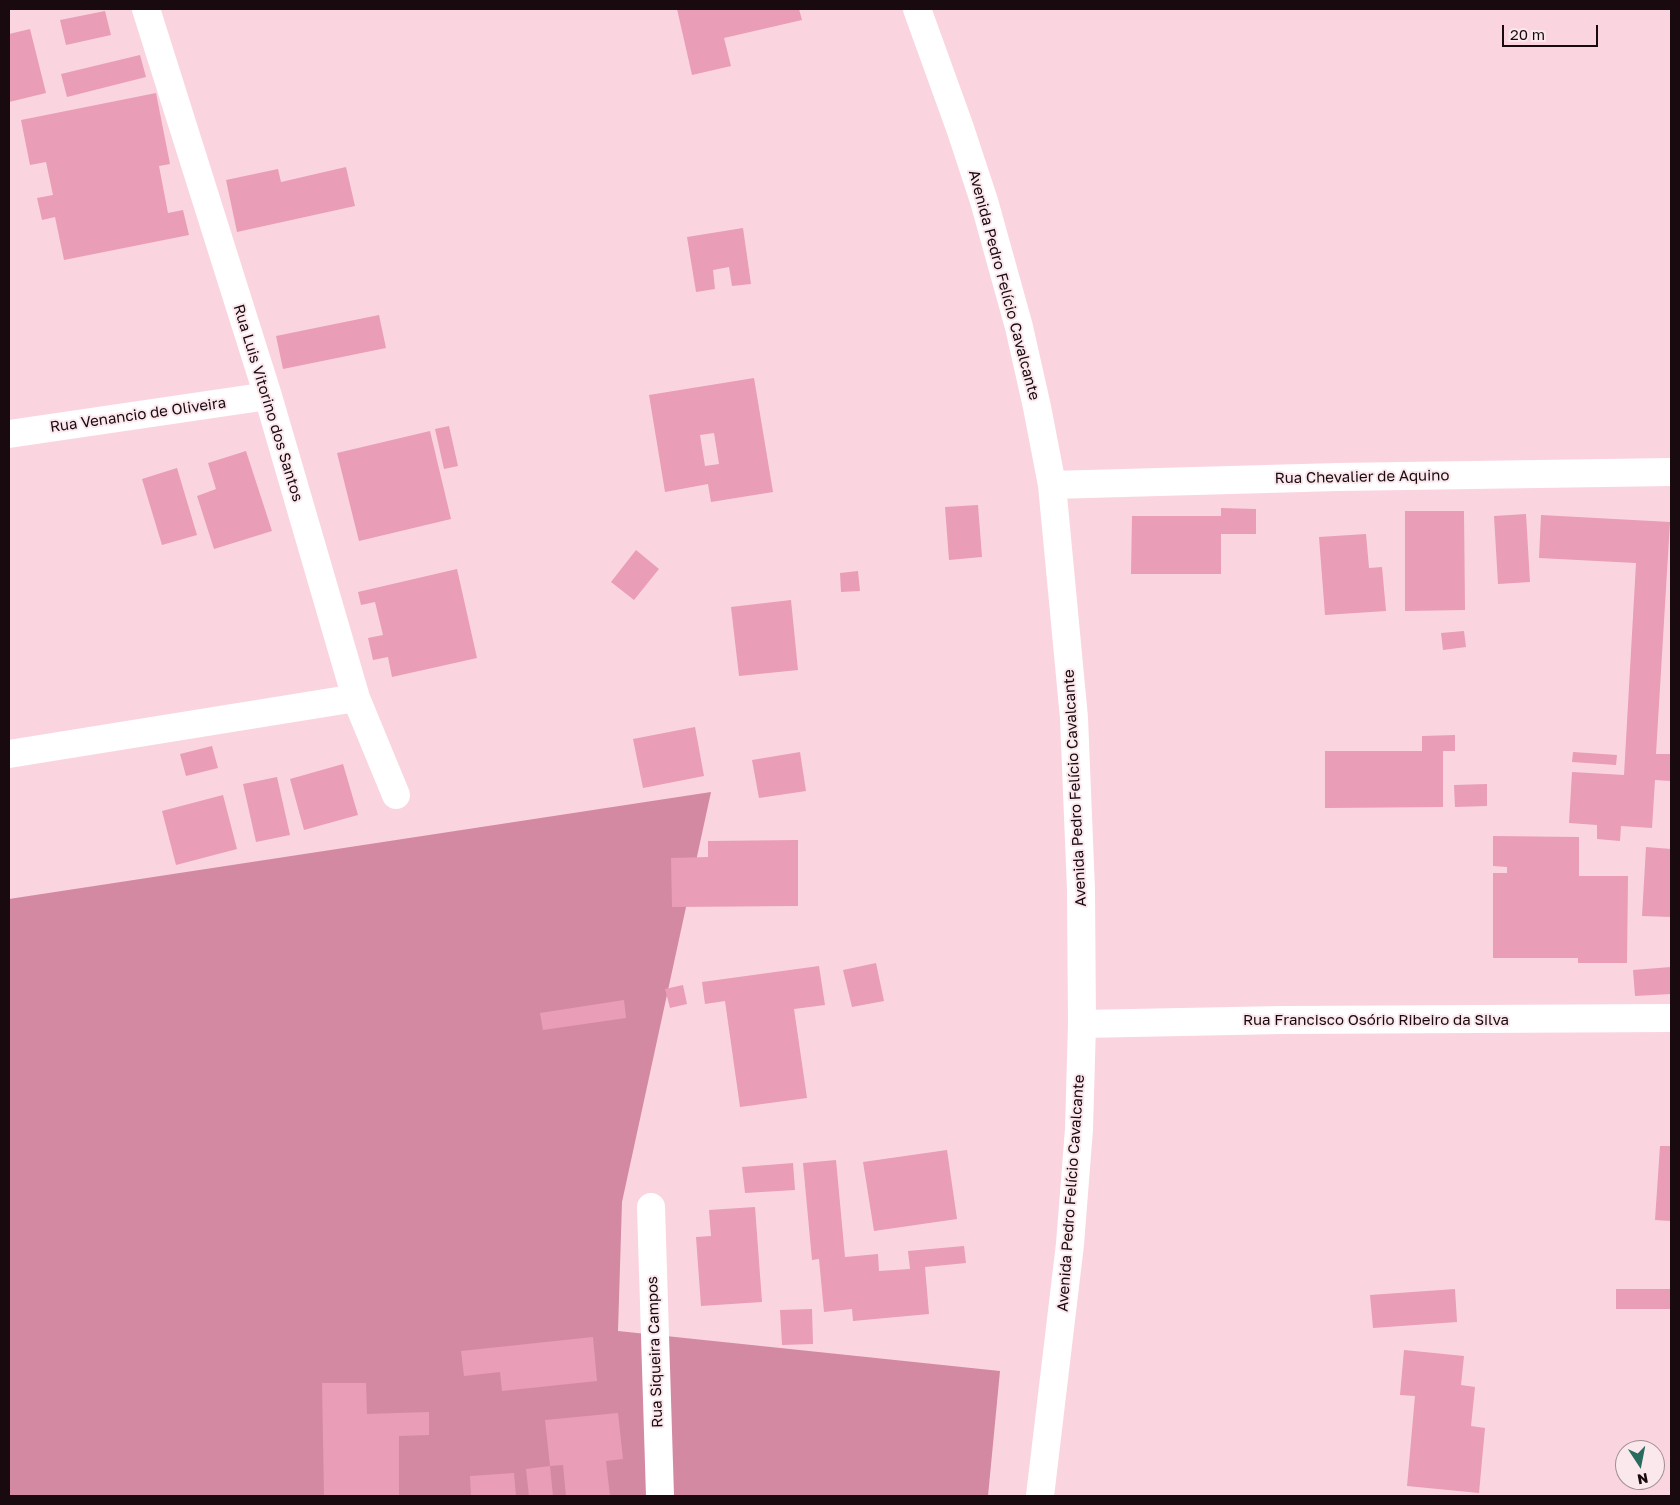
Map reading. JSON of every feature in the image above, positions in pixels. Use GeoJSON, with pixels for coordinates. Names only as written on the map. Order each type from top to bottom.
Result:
{"type":"FeatureCollection","features":[{"type":"Feature","properties":{"kind":"street","name":"Rua Luis Vitorino dos Santos"},"geometry":{"type":"LineString","coordinates":[[146,9],[268,396],[356,698],[396,795]]}},
{"type":"Feature","properties":{"kind":"street","name":"Avenida Pedro Felício Cavalcante"},"geometry":{"type":"LineString","coordinates":[[917,9],[957,119],[984,201],[1019,327],[1037,407],[1052,485],[1074,718],[1081,890],[1082,1024],[1079,1129],[1070,1244],[1040,1496]]}},
{"type":"Feature","properties":{"kind":"street","name":"Rua Venancio de Oliveira"},"geometry":{"type":"LineString","coordinates":[[9,434],[268,396]]}},
{"type":"Feature","properties":{"kind":"street","name":"Rua Chevalier de Aquino"},"geometry":{"type":"LineString","coordinates":[[1052,485],[1250,479],[1671,472]]}},
{"type":"Feature","properties":{"kind":"street"},"geometry":{"type":"LineString","coordinates":[[9,754],[356,698]]}},
{"type":"Feature","properties":{"kind":"street","name":"Rua Francisco Osório Ribeiro da Silva"},"geometry":{"type":"LineString","coordinates":[[1082,1024],[1282,1020],[1671,1018]]}},
{"type":"Feature","properties":{"kind":"street","name":"Rua Siqueira Campos"},"geometry":{"type":"LineString","coordinates":[[651,1207],[660,1496]]}},
{"type":"Feature","properties":{"kind":"shaded area"},"geometry":{"type":"Polygon","coordinates":[[[711,792],[622,1202],[618,1331],[1000,1371],[988,1496],[9,1496],[9,899],[711,792]]]}},
{"type":"Feature","properties":{"kind":"building"},"geometry":{"type":"Polygon","coordinates":[[[677,9],[799,9],[802,20],[724,38],[731,66],[692,75],[677,9]]]}},
{"type":"Feature","properties":{"kind":"building"},"geometry":{"type":"Polygon","coordinates":[[[105,11],[111,35],[66,45],[60,20],[105,11]]]}},
{"type":"Feature","properties":{"kind":"building"},"geometry":{"type":"Polygon","coordinates":[[[30,29],[46,93],[9,102],[9,34],[30,29]]]}},
{"type":"Feature","properties":{"kind":"building"},"geometry":{"type":"Polygon","coordinates":[[[140,55],[146,77],[67,97],[61,74],[140,55]]]}},
{"type":"Feature","properties":{"kind":"building"},"geometry":{"type":"Polygon","coordinates":[[[156,93],[170,164],[159,166],[168,213],[183,210],[189,235],[64,260],[55,217],[42,220],[37,198],[53,195],[46,162],[30,165],[21,120],[156,93]]]}},
{"type":"Feature","properties":{"kind":"building"},"geometry":{"type":"Polygon","coordinates":[[[346,167],[355,206],[237,232],[226,180],[278,169],[281,182],[346,167]]]}},
{"type":"Feature","properties":{"kind":"building"},"geometry":{"type":"Polygon","coordinates":[[[743,228],[751,284],[732,286],[729,267],[713,270],[715,289],[696,292],[687,237],[743,228]]]}},
{"type":"Feature","properties":{"kind":"building"},"geometry":{"type":"Polygon","coordinates":[[[379,315],[386,348],[283,369],[276,336],[379,315]]]}},
{"type":"Feature","properties":{"kind":"building"},"geometry":{"type":"Polygon","coordinates":[[[754,378],[773,492],[711,502],[708,484],[665,492],[649,395],[754,378]],[[714,433],[700,435],[705,466],[719,464],[714,433]]]}},
{"type":"Feature","properties":{"kind":"building"},"geometry":{"type":"Polygon","coordinates":[[[449,426],[458,466],[444,469],[435,429],[449,426]]]}},
{"type":"Feature","properties":{"kind":"building"},"geometry":{"type":"Polygon","coordinates":[[[430,431],[451,519],[359,541],[337,453],[430,431]]]}},
{"type":"Feature","properties":{"kind":"building"},"geometry":{"type":"Polygon","coordinates":[[[246,451],[272,531],[214,549],[197,496],[216,489],[208,463],[246,451]]]}},
{"type":"Feature","properties":{"kind":"building"},"geometry":{"type":"Polygon","coordinates":[[[177,468],[197,535],[162,545],[142,479],[177,468]]]}},
{"type":"Feature","properties":{"kind":"building"},"geometry":{"type":"Polygon","coordinates":[[[978,505],[982,557],[949,560],[945,507],[978,505]]]}},
{"type":"Feature","properties":{"kind":"building"},"geometry":{"type":"Polygon","coordinates":[[[1221,508],[1256,509],[1256,534],[1221,534],[1221,574],[1131,574],[1132,516],[1221,516],[1221,508]]]}},
{"type":"Feature","properties":{"kind":"building"},"geometry":{"type":"Polygon","coordinates":[[[1405,511],[1464,511],[1465,610],[1405,611],[1405,511]]]}},
{"type":"Feature","properties":{"kind":"building"},"geometry":{"type":"Polygon","coordinates":[[[1526,514],[1530,582],[1498,584],[1494,516],[1526,514]]]}},
{"type":"Feature","properties":{"kind":"building"},"geometry":{"type":"Polygon","coordinates":[[[1541,515],[1670,522],[1656,754],[1671,754],[1671,781],[1655,780],[1652,828],[1621,826],[1620,841],[1597,839],[1597,825],[1569,823],[1572,772],[1624,775],[1636,563],[1539,558],[1541,515]]]}},
{"type":"Feature","properties":{"kind":"building"},"geometry":{"type":"Polygon","coordinates":[[[1366,534],[1369,568],[1382,567],[1386,611],[1325,615],[1319,537],[1366,534]]]}},
{"type":"Feature","properties":{"kind":"building"},"geometry":{"type":"Polygon","coordinates":[[[636,550],[659,569],[634,600],[611,582],[636,550]]]}},
{"type":"Feature","properties":{"kind":"building"},"geometry":{"type":"Polygon","coordinates":[[[457,569],[477,658],[392,677],[388,657],[373,660],[368,638],[383,635],[375,602],[361,605],[358,592],[457,569]]]}},
{"type":"Feature","properties":{"kind":"building"},"geometry":{"type":"Polygon","coordinates":[[[858,571],[860,591],[841,592],[840,573],[858,571]]]}},
{"type":"Feature","properties":{"kind":"building"},"geometry":{"type":"Polygon","coordinates":[[[791,600],[798,670],[739,676],[731,607],[791,600]]]}},
{"type":"Feature","properties":{"kind":"building"},"geometry":{"type":"Polygon","coordinates":[[[1464,631],[1466,647],[1443,650],[1441,633],[1464,631]]]}},
{"type":"Feature","properties":{"kind":"building"},"geometry":{"type":"Polygon","coordinates":[[[695,727],[704,776],[643,788],[633,739],[695,727]]]}},
{"type":"Feature","properties":{"kind":"building"},"geometry":{"type":"Polygon","coordinates":[[[1455,735],[1455,751],[1443,751],[1443,807],[1325,808],[1325,751],[1422,751],[1422,736],[1455,735]]]}},
{"type":"Feature","properties":{"kind":"building"},"geometry":{"type":"Polygon","coordinates":[[[212,746],[218,768],[186,776],[180,754],[212,746]]]}},
{"type":"Feature","properties":{"kind":"building"},"geometry":{"type":"Polygon","coordinates":[[[800,752],[806,791],[759,798],[752,760],[800,752]]]}},
{"type":"Feature","properties":{"kind":"building"},"geometry":{"type":"Polygon","coordinates":[[[1573,752],[1617,755],[1616,765],[1572,762],[1573,752]]]}},
{"type":"Feature","properties":{"kind":"building"},"geometry":{"type":"Polygon","coordinates":[[[343,764],[358,815],[304,830],[290,779],[343,764]]]}},
{"type":"Feature","properties":{"kind":"building"},"geometry":{"type":"Polygon","coordinates":[[[277,777],[290,835],[256,842],[243,784],[277,777]]]}},
{"type":"Feature","properties":{"kind":"building"},"geometry":{"type":"Polygon","coordinates":[[[1487,784],[1487,806],[1455,807],[1454,785],[1487,784]]]}},
{"type":"Feature","properties":{"kind":"building"},"geometry":{"type":"Polygon","coordinates":[[[223,795],[237,849],[176,865],[162,811],[223,795]]]}},
{"type":"Feature","properties":{"kind":"building"},"geometry":{"type":"Polygon","coordinates":[[[1493,836],[1579,837],[1579,876],[1628,876],[1627,963],[1578,963],[1578,958],[1493,958],[1493,873],[1507,873],[1507,867],[1493,866],[1493,836]]]}},
{"type":"Feature","properties":{"kind":"building"},"geometry":{"type":"Polygon","coordinates":[[[798,840],[798,906],[672,907],[671,858],[708,857],[708,841],[798,840]]]}},
{"type":"Feature","properties":{"kind":"building"},"geometry":{"type":"Polygon","coordinates":[[[1646,847],[1671,849],[1671,917],[1642,916],[1646,847]]]}},
{"type":"Feature","properties":{"kind":"building"},"geometry":{"type":"Polygon","coordinates":[[[876,963],[884,1001],[852,1007],[843,970],[876,963]]]}},
{"type":"Feature","properties":{"kind":"building"},"geometry":{"type":"Polygon","coordinates":[[[819,966],[825,1005],[794,1009],[807,1098],[740,1107],[725,1001],[705,1004],[702,982],[819,966]]]}},
{"type":"Feature","properties":{"kind":"building"},"geometry":{"type":"Polygon","coordinates":[[[1671,967],[1671,994],[1635,996],[1633,970],[1671,967]]]}},
{"type":"Feature","properties":{"kind":"building"},"geometry":{"type":"Polygon","coordinates":[[[683,985],[687,1004],[670,1008],[665,989],[683,985]]]}},
{"type":"Feature","properties":{"kind":"building"},"geometry":{"type":"Polygon","coordinates":[[[624,1000],[626,1018],[543,1030],[540,1013],[624,1000]]]}},
{"type":"Feature","properties":{"kind":"building"},"geometry":{"type":"Polygon","coordinates":[[[1660,1146],[1671,1146],[1671,1221],[1655,1220],[1660,1146]]]}},
{"type":"Feature","properties":{"kind":"building"},"geometry":{"type":"Polygon","coordinates":[[[947,1150],[957,1219],[874,1231],[863,1162],[947,1150]]]}},
{"type":"Feature","properties":{"kind":"building"},"geometry":{"type":"Polygon","coordinates":[[[836,1160],[845,1257],[878,1254],[879,1271],[910,1269],[908,1251],[964,1246],[966,1263],[925,1267],[929,1314],[853,1321],[852,1309],[824,1312],[819,1259],[812,1260],[803,1163],[836,1160]]]}},
{"type":"Feature","properties":{"kind":"building"},"geometry":{"type":"Polygon","coordinates":[[[793,1163],[795,1190],[745,1193],[742,1167],[793,1163]]]}},
{"type":"Feature","properties":{"kind":"building"},"geometry":{"type":"Polygon","coordinates":[[[755,1207],[762,1302],[701,1306],[696,1237],[711,1236],[709,1210],[755,1207]]]}},
{"type":"Feature","properties":{"kind":"building"},"geometry":{"type":"Polygon","coordinates":[[[1455,1289],[1457,1322],[1373,1328],[1370,1295],[1455,1289]]]}},
{"type":"Feature","properties":{"kind":"building"},"geometry":{"type":"Polygon","coordinates":[[[1616,1289],[1671,1289],[1671,1309],[1616,1309],[1616,1289]]]}},
{"type":"Feature","properties":{"kind":"building"},"geometry":{"type":"Polygon","coordinates":[[[812,1309],[813,1344],[782,1345],[780,1310],[812,1309]]]}},
{"type":"Feature","properties":{"kind":"building"},"geometry":{"type":"Polygon","coordinates":[[[593,1337],[597,1381],[502,1391],[500,1372],[464,1376],[461,1351],[593,1337]]]}},
{"type":"Feature","properties":{"kind":"building"},"geometry":{"type":"Polygon","coordinates":[[[1404,1350],[1464,1356],[1461,1385],[1475,1387],[1471,1426],[1485,1428],[1479,1493],[1407,1486],[1415,1396],[1400,1395],[1404,1350]]]}},
{"type":"Feature","properties":{"kind":"building"},"geometry":{"type":"Polygon","coordinates":[[[322,1383],[366,1383],[367,1414],[429,1412],[429,1435],[399,1436],[399,1496],[324,1496],[322,1383]]]}},
{"type":"Feature","properties":{"kind":"building"},"geometry":{"type":"Polygon","coordinates":[[[618,1413],[623,1459],[606,1461],[610,1496],[566,1496],[563,1465],[550,1466],[545,1420],[618,1413]]]}},
{"type":"Feature","properties":{"kind":"building"},"geometry":{"type":"Polygon","coordinates":[[[550,1466],[553,1496],[529,1496],[526,1469],[550,1466]]]}},
{"type":"Feature","properties":{"kind":"building"},"geometry":{"type":"Polygon","coordinates":[[[514,1473],[516,1496],[471,1496],[470,1476],[514,1473]]]}}]}
